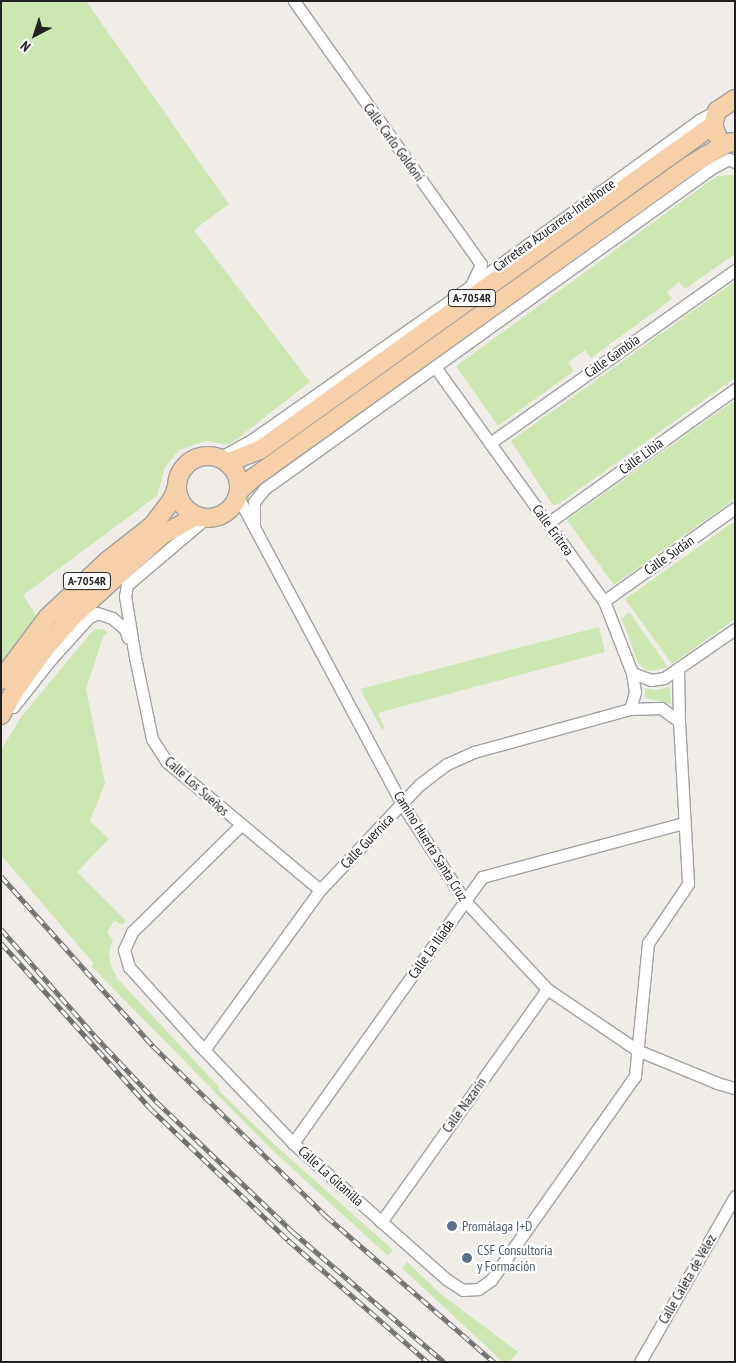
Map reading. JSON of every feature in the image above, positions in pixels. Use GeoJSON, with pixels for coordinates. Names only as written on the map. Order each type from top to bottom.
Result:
{"type":"FeatureCollection","features":[{"type":"Feature","properties":{"kind":"main road","name":"A-7054R"},"geometry":{"type":"LineString","coordinates":[[731,142],[717,136],[715,118],[735,99]]}},
{"type":"Feature","properties":{"kind":"main road","name":"Carretera Azucarera-Intelhorce"},"geometry":{"type":"LineString","coordinates":[[223,460],[243,458],[260,450],[715,118]]}},
{"type":"Feature","properties":{"kind":"main road","name":"A-7054R"},"geometry":{"type":"LineString","coordinates":[[1,715],[15,690],[43,651],[72,617],[162,535],[201,517],[214,518],[229,511],[238,494],[253,478],[689,166],[731,142]]}},
{"type":"Feature","properties":{"kind":"main road","name":"A-7054R"},"geometry":{"type":"LineString","coordinates":[[1,680],[48,617],[106,562],[152,525],[172,500],[181,473],[190,462],[209,456],[223,460]]}},
{"type":"Feature","properties":{"kind":"main road"},"geometry":{"type":"LineString","coordinates":[[223,460],[237,475],[238,494]]}},
{"type":"Feature","properties":{"kind":"main road"},"geometry":{"type":"LineString","coordinates":[[177,487],[182,504],[201,517]]}},
{"type":"Feature","properties":{"kind":"street","name":"Calle Carlo Goldoni"},"geometry":{"type":"LineString","coordinates":[[294,1],[481,264],[472,285]]}},
{"type":"Feature","properties":{"kind":"street","name":"Carretera Azucarera-Intelhorce"},"geometry":{"type":"LineString","coordinates":[[223,460],[472,285],[699,120],[715,118]]}},
{"type":"Feature","properties":{"kind":"street"},"geometry":{"type":"LineString","coordinates":[[678,192],[685,180],[695,173],[705,157]]}},
{"type":"Feature","properties":{"kind":"street"},"geometry":{"type":"LineString","coordinates":[[254,527],[254,502],[264,489],[712,168],[729,159],[735,162]]}},
{"type":"Feature","properties":{"kind":"street","name":"Calle Gambia"},"geometry":{"type":"LineString","coordinates":[[490,443],[735,270]]}},
{"type":"Feature","properties":{"kind":"street","name":"Calle Eritrea"},"geometry":{"type":"LineString","coordinates":[[435,367],[604,601],[632,672],[635,692],[630,709]]}},
{"type":"Feature","properties":{"kind":"street","name":"Calle Libia"},"geometry":{"type":"LineString","coordinates":[[548,523],[735,389]]}},
{"type":"Feature","properties":{"kind":"street"},"geometry":{"type":"LineString","coordinates":[[238,494],[254,489],[269,479],[279,478]]}},
{"type":"Feature","properties":{"kind":"street","name":"Camino Huerta Santa Cruz"},"geometry":{"type":"LineString","coordinates":[[238,494],[402,804],[464,901],[547,989],[637,1050],[717,1084],[735,1088]]}},
{"type":"Feature","properties":{"kind":"street","name":"Calle Sudán"},"geometry":{"type":"LineString","coordinates":[[604,601],[735,508]]}},
{"type":"Feature","properties":{"kind":"street","name":"Calle Los Sueños"},"geometry":{"type":"LineString","coordinates":[[201,517],[126,585],[125,596],[135,656],[152,739],[167,762],[320,890]]}},
{"type":"Feature","properties":{"kind":"street"},"geometry":{"type":"LineString","coordinates":[[1,715],[15,705],[51,659],[88,618],[97,613],[104,614],[118,622],[125,630],[135,656]]}},
{"type":"Feature","properties":{"kind":"street"},"geometry":{"type":"LineString","coordinates":[[632,672],[650,680],[664,678],[735,629]]}},
{"type":"Feature","properties":{"kind":"street"},"geometry":{"type":"LineString","coordinates":[[637,1050],[648,943],[688,884],[678,721],[678,670]]}},
{"type":"Feature","properties":{"kind":"street","name":"Calle Guernica"},"geometry":{"type":"LineString","coordinates":[[204,1050],[320,890],[419,785],[447,764],[474,752],[630,709],[661,708],[678,721]]}},
{"type":"Feature","properties":{"kind":"street","name":"Calle La Ilíada"},"geometry":{"type":"LineString","coordinates":[[293,1142],[482,877],[684,823]]}},
{"type":"Feature","properties":{"kind":"street","name":"Calle La Gitanilla"},"geometry":{"type":"LineString","coordinates":[[241,825],[132,932],[124,950],[129,967],[204,1050],[293,1142],[446,1279],[463,1290],[478,1288],[491,1280],[635,1076],[637,1050]]}},
{"type":"Feature","properties":{"kind":"street","name":"Calle Nazarín"},"geometry":{"type":"LineString","coordinates":[[381,1222],[547,989]]}},
{"type":"Feature","properties":{"kind":"street","name":"Calle Caleta de Vélez"},"geometry":{"type":"LineString","coordinates":[[640,1362],[735,1196]]}},
{"type":"Feature","properties":{"kind":"green space"},"geometry":{"type":"Polygon","coordinates":[[[1,1],[86,1],[229,204],[194,230],[310,382],[229,445],[206,441],[179,450],[165,467],[157,496],[23,595],[37,617],[1,663],[1,1]]]}},
{"type":"Feature","properties":{"kind":"green space"},"geometry":{"type":"Polygon","coordinates":[[[717,176],[735,176],[735,254],[685,289],[679,282],[667,292],[672,299],[591,358],[585,350],[568,362],[574,371],[498,426],[456,366],[717,176]]]}},
{"type":"Feature","properties":{"kind":"green space"},"geometry":{"type":"Polygon","coordinates":[[[735,281],[735,378],[563,501],[556,505],[552,504],[511,441],[735,281]]]}},
{"type":"Feature","properties":{"kind":"green space"},"geometry":{"type":"Polygon","coordinates":[[[735,400],[735,499],[614,585],[567,520],[735,400]]]}},
{"type":"Feature","properties":{"kind":"green space"},"geometry":{"type":"Polygon","coordinates":[[[735,521],[735,619],[672,664],[625,599],[735,521]]]}},
{"type":"Feature","properties":{"kind":"green space"},"geometry":{"type":"Polygon","coordinates":[[[627,613],[630,613],[668,667],[653,671],[646,670],[638,663],[622,619],[627,613]]]}},
{"type":"Feature","properties":{"kind":"green space"},"geometry":{"type":"Polygon","coordinates":[[[599,627],[605,652],[381,712],[378,714],[385,728],[382,730],[360,689],[599,627]]]}},
{"type":"Feature","properties":{"kind":"green space"},"geometry":{"type":"Polygon","coordinates":[[[96,629],[105,630],[108,633],[103,637],[86,689],[105,783],[90,821],[109,839],[77,872],[126,921],[122,925],[114,921],[107,932],[113,940],[109,952],[111,966],[117,978],[219,1087],[219,1091],[275,1145],[393,1250],[388,1256],[272,1150],[91,966],[94,964],[1,855],[1,750],[21,717],[96,629]]]}},
{"type":"Feature","properties":{"kind":"green space"},"geometry":{"type":"Polygon","coordinates":[[[670,687],[671,704],[645,698],[645,688],[656,690],[670,687]]]}},
{"type":"Feature","properties":{"kind":"green space"},"geometry":{"type":"Polygon","coordinates":[[[407,1262],[442,1295],[518,1352],[509,1362],[503,1362],[402,1268],[407,1262]]]}},
{"type":"Feature","properties":{"kind":"railway"},"geometry":{"type":"LineString","coordinates":[[1,876],[153,1046],[326,1216],[494,1362]]}},
{"type":"Feature","properties":{"kind":"railway"},"geometry":{"type":"LineString","coordinates":[[1,929],[94,1035],[157,1102],[293,1232],[444,1362]]}},
{"type":"Feature","properties":{"kind":"railway"},"geometry":{"type":"LineString","coordinates":[[1,943],[150,1108],[288,1240],[428,1362]]}},
{"type":"Feature","properties":{"kind":"place","name":"Promálaga I+D"},"geometry":{"type":"Point","coordinates":[452,1226]}},
{"type":"Feature","properties":{"kind":"place","name":"CSF Consultoría y Formación"},"geometry":{"type":"Point","coordinates":[467,1258]}}]}
